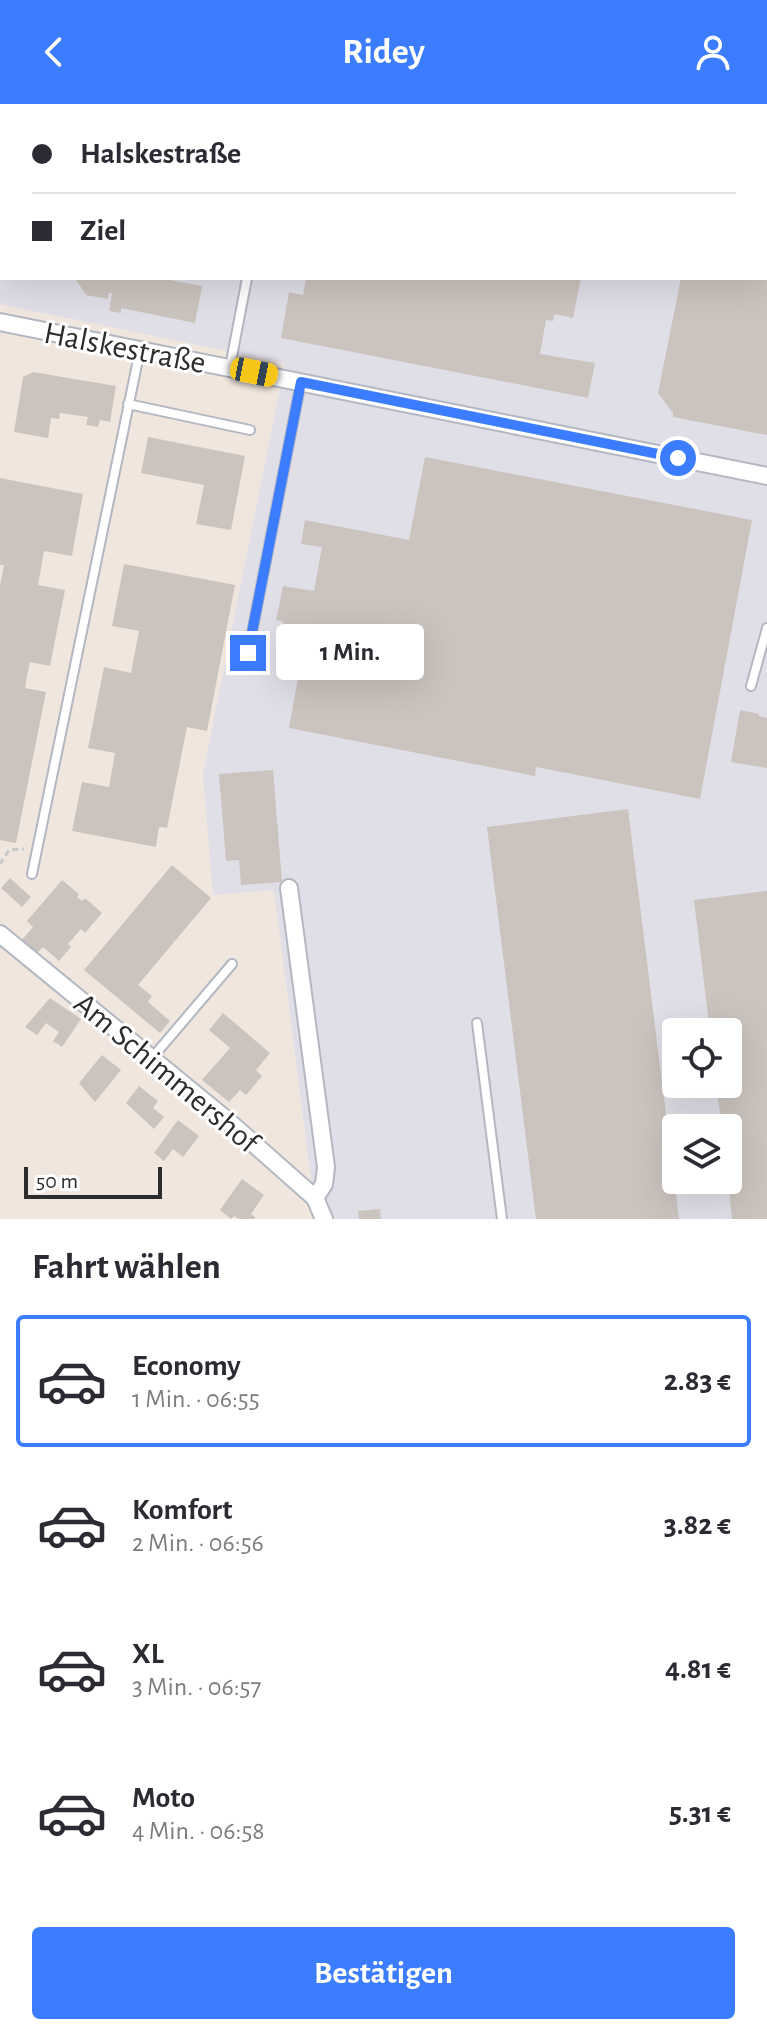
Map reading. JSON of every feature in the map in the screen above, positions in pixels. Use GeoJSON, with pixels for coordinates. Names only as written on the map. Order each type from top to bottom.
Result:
{"type":"FeatureCollection","features":[{"type":"Feature","properties":{"kind":"street","name":"Halskestraße"},"geometry":{"type":"LineString","coordinates":[[0,322],[767,476]]}},
{"type":"Feature","properties":{"kind":"street"},"geometry":{"type":"LineString","coordinates":[[289,888],[326,1167],[324,1184],[315,1198]]}},
{"type":"Feature","properties":{"kind":"street","name":"Am Schimmershof"},"geometry":{"type":"LineString","coordinates":[[0,934],[228,1121],[315,1198],[324,1219]]}},
{"type":"Feature","properties":{"kind":"lane"},"geometry":{"type":"LineString","coordinates":[[230,367],[247,280]]}},
{"type":"Feature","properties":{"kind":"lane"},"geometry":{"type":"LineString","coordinates":[[32,874],[140,350]]}},
{"type":"Feature","properties":{"kind":"lane"},"geometry":{"type":"LineString","coordinates":[[248,653],[301,382]]}},
{"type":"Feature","properties":{"kind":"lane"},"geometry":{"type":"LineString","coordinates":[[128,404],[250,430]]}},
{"type":"Feature","properties":{"kind":"lane"},"geometry":{"type":"LineString","coordinates":[[751,686],[767,628]]}},
{"type":"Feature","properties":{"kind":"lane"},"geometry":{"type":"LineString","coordinates":[[152,1058],[232,964]]}},
{"type":"Feature","properties":{"kind":"lane"},"geometry":{"type":"LineString","coordinates":[[477,1023],[502,1219]]}},
{"type":"Feature","properties":{"kind":"path"},"geometry":{"type":"LineString","coordinates":[[0,864],[9,850],[35,850]]}},
{"type":"Feature","properties":{"kind":"shaded area"},"geometry":{"type":"Polygon","coordinates":[[[0,280],[767,280],[767,1219],[316,1219],[274,890],[213,895],[203,774],[285,363],[0,304],[0,280]]]}},
{"type":"Feature","properties":{"kind":"building"},"geometry":{"type":"Polygon","coordinates":[[[76,280],[170,280],[202,286],[195,323],[121,308],[121,313],[109,311],[112,293],[109,293],[108,299],[86,295],[76,280]]]}},
{"type":"Feature","properties":{"kind":"building"},"geometry":{"type":"Polygon","coordinates":[[[306,280],[581,280],[573,318],[554,314],[553,321],[546,320],[540,354],[595,363],[588,398],[281,338],[289,292],[303,295],[306,280]]]}},
{"type":"Feature","properties":{"kind":"building"},"geometry":{"type":"Polygon","coordinates":[[[681,280],[767,280],[767,435],[673,417],[658,393],[681,280]]]}},
{"type":"Feature","properties":{"kind":"building"},"geometry":{"type":"Polygon","coordinates":[[[33,372],[116,386],[110,422],[100,420],[98,427],[86,425],[88,417],[60,413],[59,419],[51,418],[48,438],[14,432],[23,377],[33,372]]]}},
{"type":"Feature","properties":{"kind":"building"},"geometry":{"type":"Polygon","coordinates":[[[148,437],[245,456],[231,530],[196,524],[204,485],[141,473],[148,437]]]}},
{"type":"Feature","properties":{"kind":"building"},"geometry":{"type":"Polygon","coordinates":[[[425,457],[752,520],[700,799],[536,767],[535,776],[289,728],[302,655],[278,650],[283,622],[276,620],[283,586],[314,591],[322,547],[301,544],[305,520],[409,540],[425,457]]]}},
{"type":"Feature","properties":{"kind":"building"},"geometry":{"type":"Polygon","coordinates":[[[0,478],[83,494],[72,556],[44,551],[38,585],[65,590],[50,666],[30,662],[27,676],[25,688],[46,692],[16,843],[0,840],[0,585],[4,565],[0,565],[0,478]]]}},
{"type":"Feature","properties":{"kind":"building"},"geometry":{"type":"Polygon","coordinates":[[[124,564],[235,585],[207,731],[187,727],[167,828],[159,827],[156,847],[72,831],[82,782],[109,787],[115,753],[88,748],[104,667],[131,673],[139,631],[112,626],[124,564]]]}},
{"type":"Feature","properties":{"kind":"building"},"geometry":{"type":"Polygon","coordinates":[[[740,710],[767,718],[767,768],[731,762],[740,710]]]}},
{"type":"Feature","properties":{"kind":"building"},"geometry":{"type":"Polygon","coordinates":[[[273,770],[282,882],[241,885],[239,860],[226,861],[219,774],[273,770]]]}},
{"type":"Feature","properties":{"kind":"building"},"geometry":{"type":"Polygon","coordinates":[[[628,809],[666,1114],[662,1114],[662,1194],[676,1194],[679,1219],[536,1219],[487,827],[628,809]]]}},
{"type":"Feature","properties":{"kind":"building"},"geometry":{"type":"Polygon","coordinates":[[[172,865],[211,898],[138,985],[152,996],[148,1002],[170,1021],[160,1033],[84,970],[172,865]]]}},
{"type":"Feature","properties":{"kind":"building"},"geometry":{"type":"Polygon","coordinates":[[[10,878],[31,897],[22,907],[1,888],[10,878]]]}},
{"type":"Feature","properties":{"kind":"building"},"geometry":{"type":"Polygon","coordinates":[[[62,880],[79,894],[77,897],[82,901],[85,898],[102,913],[85,933],[81,929],[59,961],[43,947],[36,954],[21,941],[33,927],[27,921],[62,880]]]}},
{"type":"Feature","properties":{"kind":"building"},"geometry":{"type":"Polygon","coordinates":[[[767,891],[767,1219],[732,1219],[729,1194],[742,1194],[742,1114],[720,1114],[718,1098],[742,1098],[742,1018],[708,1018],[694,900],[767,891]]]}},
{"type":"Feature","properties":{"kind":"building"},"geometry":{"type":"Polygon","coordinates":[[[50,998],[81,1019],[62,1047],[53,1041],[59,1032],[46,1023],[37,1035],[25,1027],[50,998]]]}},
{"type":"Feature","properties":{"kind":"building"},"geometry":{"type":"Polygon","coordinates":[[[223,1013],[270,1053],[256,1070],[262,1076],[246,1095],[240,1090],[229,1102],[202,1080],[230,1048],[209,1030],[223,1013]]]}},
{"type":"Feature","properties":{"kind":"building"},"geometry":{"type":"Polygon","coordinates":[[[102,1055],[121,1070],[95,1102],[79,1083],[102,1055]]]}},
{"type":"Feature","properties":{"kind":"building"},"geometry":{"type":"Polygon","coordinates":[[[139,1086],[158,1101],[153,1108],[164,1117],[154,1129],[126,1103],[139,1086]]]}},
{"type":"Feature","properties":{"kind":"building"},"geometry":{"type":"Polygon","coordinates":[[[178,1120],[199,1136],[183,1157],[173,1149],[164,1161],[154,1153],[178,1120]]]}},
{"type":"Feature","properties":{"kind":"building"},"geometry":{"type":"Polygon","coordinates":[[[242,1179],[264,1195],[251,1214],[254,1219],[234,1216],[231,1219],[220,1210],[242,1179]]]}},
{"type":"Feature","properties":{"kind":"building"},"geometry":{"type":"Polygon","coordinates":[[[380,1209],[381,1219],[359,1219],[358,1211],[380,1209]]]}},
{"type":"Feature","properties":{"kind":"route"},"geometry":{"type":"LineString","coordinates":[[248,653],[301,382],[678,458]]}}]}
